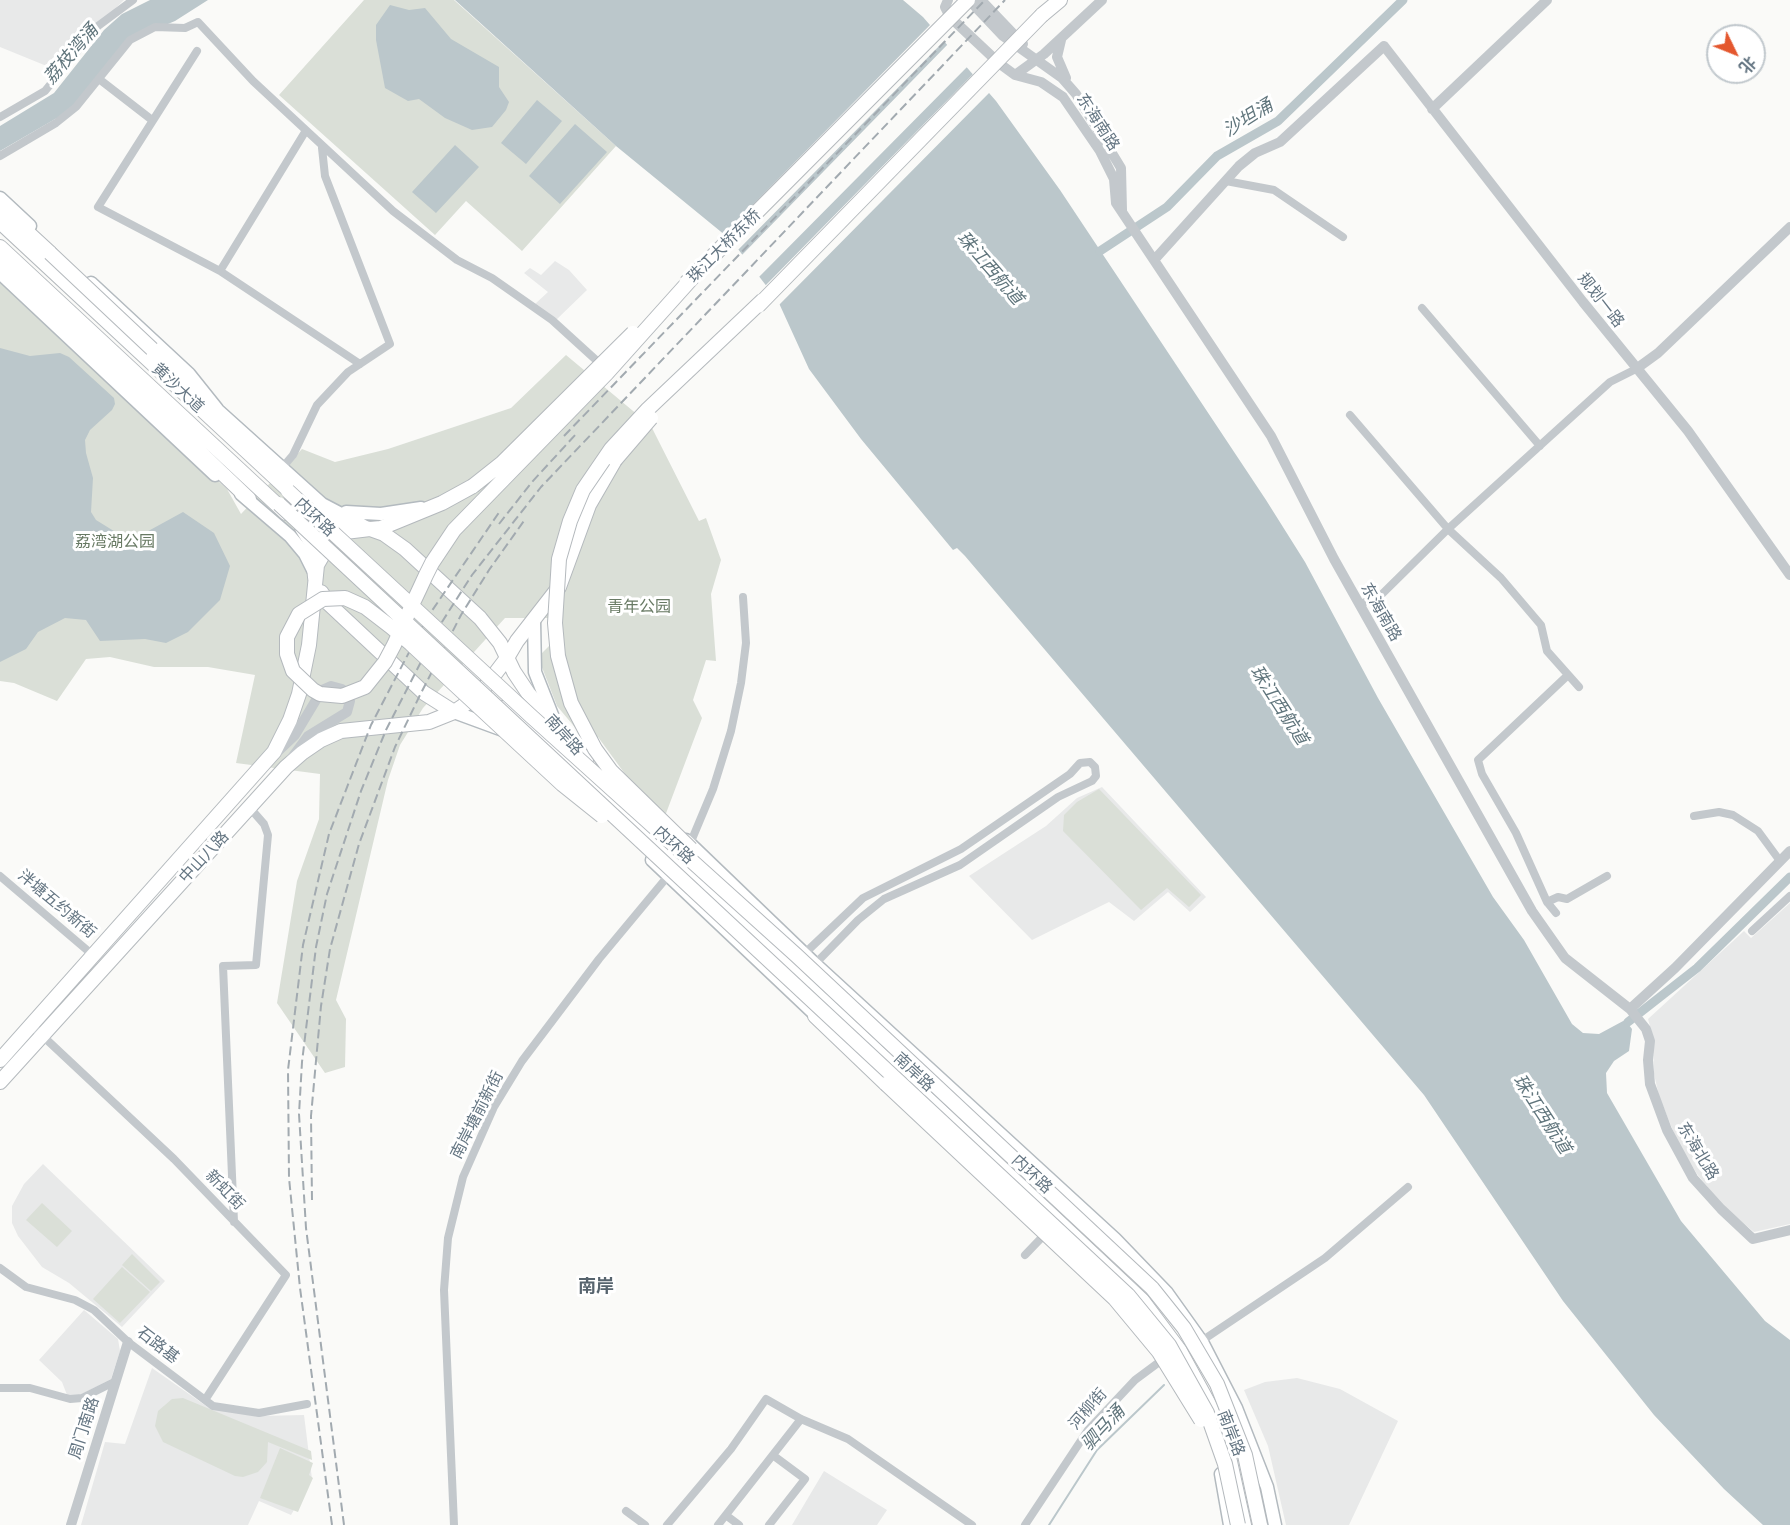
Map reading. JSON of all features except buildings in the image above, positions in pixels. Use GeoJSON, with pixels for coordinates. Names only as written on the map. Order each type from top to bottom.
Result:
{"type":"FeatureCollection","features":[{"type":"Feature","properties":{"kind":"main road","name":"珠江大桥东桥"},"geometry":{"type":"LineString","coordinates":[[315,577],[323,552],[336,538],[357,529],[370,529],[400,522],[473,486],[502,463],[693,277],[968,0]]}},
{"type":"Feature","properties":{"kind":"main road"},"geometry":{"type":"LineString","coordinates":[[1058,0],[763,300],[632,425],[591,478],[564,538],[556,587],[555,623],[558,656],[567,692],[585,731],[603,762],[800,954],[815,964],[1115,1239],[1180,1310],[1186,1348],[1200,1385],[1230,1525]]}},
{"type":"Feature","properties":{"kind":"main road"},"geometry":{"type":"LineString","coordinates":[[0,198],[189,374],[217,409]]}},
{"type":"Feature","properties":{"kind":"main road"},"geometry":{"type":"LineString","coordinates":[[0,207],[199,394],[282,468],[324,511],[353,519],[370,529]]}},
{"type":"Feature","properties":{"kind":"main road","name":"黄沙大道"},"geometry":{"type":"LineString","coordinates":[[0,224],[184,393],[324,511],[370,529]]}},
{"type":"Feature","properties":{"kind":"main road","name":"内环路"},"geometry":{"type":"LineString","coordinates":[[0,224],[502,690],[800,954],[1152,1288],[1184,1328],[1217,1384],[1245,1455],[1260,1525]]}},
{"type":"Feature","properties":{"kind":"main road","name":"黄沙大道"},"geometry":{"type":"LineString","coordinates":[[0,246],[301,526],[312,544],[315,577]]}},
{"type":"Feature","properties":{"kind":"main road","name":"内环路"},"geometry":{"type":"LineString","coordinates":[[0,246],[660,852],[1128,1295],[1158,1330],[1182,1365],[1207,1413],[1225,1464],[1238,1525]]}},
{"type":"Feature","properties":{"kind":"main road"},"geometry":{"type":"LineString","coordinates":[[0,261],[290,536],[305,554],[321,591],[336,611],[424,693],[454,712],[497,728],[520,740],[637,845],[886,1084],[1115,1299],[1169,1368],[1225,1464]]}},
{"type":"Feature","properties":{"kind":"main road"},"geometry":{"type":"LineString","coordinates":[[0,273],[210,471],[249,499]]}},
{"type":"Feature","properties":{"kind":"main road"},"geometry":{"type":"LineString","coordinates":[[668,876],[660,852],[562,784],[411,644],[404,639],[398,633],[378,616],[365,607],[353,601],[335,597],[312,603],[294,621],[286,645],[293,670],[305,685],[320,694],[348,695],[372,680],[386,662],[398,635],[403,625],[407,615],[432,563],[454,530],[608,373],[693,277]]}},
{"type":"Feature","properties":{"kind":"main road","name":"中山八路"},"geometry":{"type":"LineString","coordinates":[[0,1060],[37,1030],[250,808],[286,767],[312,745],[341,731],[429,722],[454,712],[468,703],[488,684],[559,587],[589,505],[615,460],[763,300]]}},
{"type":"Feature","properties":{"kind":"main road"},"geometry":{"type":"LineString","coordinates":[[184,393],[199,394]]}},
{"type":"Feature","properties":{"kind":"main road"},"geometry":{"type":"LineString","coordinates":[[353,519],[442,503]]}},
{"type":"Feature","properties":{"kind":"main road"},"geometry":{"type":"LineString","coordinates":[[324,511],[381,514]]}},
{"type":"Feature","properties":{"kind":"main road","name":"南岸路"},"geometry":{"type":"LineString","coordinates":[[370,529],[397,543],[480,618],[494,634],[532,699],[613,788],[1122,1265],[1186,1348],[1224,1439],[1237,1485],[1244,1525]]}},
{"type":"Feature","properties":{"kind":"main road","name":"中山八路"},"geometry":{"type":"LineString","coordinates":[[0,1082],[94,956],[265,764],[284,734],[299,694],[309,645],[315,577]]}},
{"type":"Feature","properties":{"kind":"main road"},"geometry":{"type":"LineString","coordinates":[[534,620],[535,672],[557,727],[690,844],[800,954]]}},
{"type":"Feature","properties":{"kind":"main road","name":"南岸路"},"geometry":{"type":"LineString","coordinates":[[468,703],[496,707],[512,713],[628,817],[660,852],[962,1130],[1165,1321]]}},
{"type":"Feature","properties":{"kind":"main road"},"geometry":{"type":"LineString","coordinates":[[628,817],[637,845]]}},
{"type":"Feature","properties":{"kind":"main road"},"geometry":{"type":"LineString","coordinates":[[815,1016],[844,1021]]}},
{"type":"Feature","properties":{"kind":"main road"},"geometry":{"type":"LineString","coordinates":[[815,1016],[843,1036],[1126,1297],[1186,1348],[1236,1408],[1267,1487],[1275,1525]]}},
{"type":"Feature","properties":{"kind":"main road"},"geometry":{"type":"LineString","coordinates":[[962,1130],[972,1154]]}},
{"type":"Feature","properties":{"kind":"main road","name":"南岸路"},"geometry":{"type":"LineString","coordinates":[[1200,1385],[1232,1432],[1251,1486],[1255,1525]]}},
{"type":"Feature","properties":{"kind":"main road"},"geometry":{"type":"LineString","coordinates":[[1255,1454],[1251,1486],[1267,1525]]}},
{"type":"Feature","properties":{"kind":"street"},"geometry":{"type":"LineString","coordinates":[[0,117],[45,91],[98,26],[133,0]]}},
{"type":"Feature","properties":{"kind":"street","name":"东海南路"},"geometry":{"type":"LineString","coordinates":[[948,0],[945,7],[950,17],[1015,75],[1041,82],[1055,90],[1070,104],[1109,167],[1114,179],[1116,203],[1271,436],[1359,604],[1512,878],[1556,947],[1575,967],[1633,1011],[1644,1025]]}},
{"type":"Feature","properties":{"kind":"street","name":"东海南路"},"geometry":{"type":"LineString","coordinates":[[968,0],[1003,36],[1038,59],[1070,85],[1121,168],[1125,217]]}},
{"type":"Feature","properties":{"kind":"street"},"geometry":{"type":"LineString","coordinates":[[981,0],[1038,59]]}},
{"type":"Feature","properties":{"kind":"street"},"geometry":{"type":"LineString","coordinates":[[1015,75],[1038,59],[1102,0]]}},
{"type":"Feature","properties":{"kind":"street"},"geometry":{"type":"LineString","coordinates":[[1432,109],[1547,0]]}},
{"type":"Feature","properties":{"kind":"street"},"geometry":{"type":"LineString","coordinates":[[0,156],[56,123],[76,107],[130,40],[143,31],[155,27],[185,28],[198,22],[253,81],[322,148],[393,211],[457,260],[492,278],[552,320],[596,360]]}},
{"type":"Feature","properties":{"kind":"street"},"geometry":{"type":"LineString","coordinates":[[1063,37],[1057,57],[1070,85]]}},
{"type":"Feature","properties":{"kind":"street","name":"规划一路"},"geometry":{"type":"LineString","coordinates":[[1226,181],[1247,159],[1280,142],[1384,46],[1636,369],[1708,457],[1790,575]]}},
{"type":"Feature","properties":{"kind":"street"},"geometry":{"type":"LineString","coordinates":[[197,51],[98,207],[220,270],[360,364]]}},
{"type":"Feature","properties":{"kind":"street"},"geometry":{"type":"LineString","coordinates":[[99,79],[152,120]]}},
{"type":"Feature","properties":{"kind":"street"},"geometry":{"type":"LineString","coordinates":[[220,270],[306,132]]}},
{"type":"Feature","properties":{"kind":"street"},"geometry":{"type":"LineString","coordinates":[[282,468],[293,455],[316,405],[348,372],[390,344],[325,176],[322,148]]}},
{"type":"Feature","properties":{"kind":"street"},"geometry":{"type":"LineString","coordinates":[[1155,259],[1226,181],[1274,190],[1343,237]]}},
{"type":"Feature","properties":{"kind":"street"},"geometry":{"type":"LineString","coordinates":[[1359,604],[1378,598],[1448,529],[1610,382],[1636,369],[1658,353],[1790,227]]}},
{"type":"Feature","properties":{"kind":"street"},"geometry":{"type":"LineString","coordinates":[[70,288],[83,275]]}},
{"type":"Feature","properties":{"kind":"street"},"geometry":{"type":"LineString","coordinates":[[1422,308],[1540,446]]}},
{"type":"Feature","properties":{"kind":"street"},"geometry":{"type":"LineString","coordinates":[[1350,415],[1448,529],[1501,578],[1541,625],[1547,651],[1580,687]]}},
{"type":"Feature","properties":{"kind":"street"},"geometry":{"type":"LineString","coordinates":[[290,536],[324,511]]}},
{"type":"Feature","properties":{"kind":"street"},"geometry":{"type":"LineString","coordinates":[[690,844],[713,789],[731,731],[746,643],[742,597]]}},
{"type":"Feature","properties":{"kind":"street"},"geometry":{"type":"LineString","coordinates":[[1556,913],[1547,902],[1516,833],[1482,774],[1478,760],[1568,675]]}},
{"type":"Feature","properties":{"kind":"street"},"geometry":{"type":"LineString","coordinates":[[265,764],[295,735],[322,690],[331,686],[346,692],[350,700],[346,712],[308,736],[286,767]]}},
{"type":"Feature","properties":{"kind":"street"},"geometry":{"type":"LineString","coordinates":[[512,713],[520,702],[532,699]]}},
{"type":"Feature","properties":{"kind":"street"},"geometry":{"type":"LineString","coordinates":[[800,954],[863,898],[961,849],[1070,774],[1080,763],[1090,762],[1095,767],[1096,776],[1092,781],[1079,784],[1058,797],[960,864],[884,899],[858,920],[815,964]]}},
{"type":"Feature","properties":{"kind":"street"},"geometry":{"type":"LineString","coordinates":[[234,1222],[223,966],[256,965],[268,835],[264,824],[250,808]]}},
{"type":"Feature","properties":{"kind":"street"},"geometry":{"type":"LineString","coordinates":[[1694,816],[1719,812],[1733,814],[1758,831],[1780,861]]}},
{"type":"Feature","properties":{"kind":"street"},"geometry":{"type":"LineString","coordinates":[[1633,1011],[1790,851]]}},
{"type":"Feature","properties":{"kind":"street","name":"泮塘五约新街"},"geometry":{"type":"LineString","coordinates":[[0,876],[94,956]]}},
{"type":"Feature","properties":{"kind":"street","name":"南岸塘前新街"},"geometry":{"type":"LineString","coordinates":[[454,1525],[444,1270],[452,1218],[463,1177],[494,1107],[522,1061],[598,959],[668,876]]}},
{"type":"Feature","properties":{"kind":"street"},"geometry":{"type":"LineString","coordinates":[[1547,902],[1558,897],[1567,899],[1607,876]]}},
{"type":"Feature","properties":{"kind":"street"},"geometry":{"type":"LineString","coordinates":[[1752,931],[1790,896]]}},
{"type":"Feature","properties":{"kind":"street","name":"东海北路"},"geometry":{"type":"LineString","coordinates":[[1644,1025],[1650,1041],[1648,1060],[1650,1084],[1667,1130],[1693,1178],[1753,1239],[1790,1230]]}},
{"type":"Feature","properties":{"kind":"street","name":"新虹街"},"geometry":{"type":"LineString","coordinates":[[37,1030],[174,1159],[286,1275],[205,1400]]}},
{"type":"Feature","properties":{"kind":"street","name":"河柳街"},"geometry":{"type":"LineString","coordinates":[[1025,1525],[1088,1430],[1135,1380],[1324,1258],[1408,1187]]}},
{"type":"Feature","properties":{"kind":"street"},"geometry":{"type":"LineString","coordinates":[[1024,1255],[1052,1227]]}},
{"type":"Feature","properties":{"kind":"street","name":"石路基"},"geometry":{"type":"LineString","coordinates":[[0,1268],[26,1287],[86,1305],[128,1342],[213,1406],[259,1413],[307,1404]]}},
{"type":"Feature","properties":{"kind":"street"},"geometry":{"type":"LineString","coordinates":[[1165,1321],[1180,1310]]}},
{"type":"Feature","properties":{"kind":"street","name":"周门南路"},"geometry":{"type":"LineString","coordinates":[[71,1525],[128,1342]]}},
{"type":"Feature","properties":{"kind":"street"},"geometry":{"type":"LineString","coordinates":[[0,1388],[30,1388],[70,1399],[82,1398],[116,1381]]}},
{"type":"Feature","properties":{"kind":"street"},"geometry":{"type":"LineString","coordinates":[[667,1525],[731,1449],[766,1399],[801,1419],[848,1439],[972,1525]]}},
{"type":"Feature","properties":{"kind":"street"},"geometry":{"type":"LineString","coordinates":[[718,1525],[801,1419]]}},
{"type":"Feature","properties":{"kind":"street"},"geometry":{"type":"LineString","coordinates":[[769,1525],[805,1479],[774,1456]]}},
{"type":"Feature","properties":{"kind":"street"},"geometry":{"type":"LineString","coordinates":[[627,1511],[645,1525]]}},
{"type":"Feature","properties":{"kind":"street"},"geometry":{"type":"LineString","coordinates":[[726,1516],[740,1525]]}},
{"type":"Feature","properties":{"kind":"shaded area"},"geometry":{"type":"Polygon","coordinates":[[[0,0],[124,0],[54,69],[0,47],[0,0]]]}},
{"type":"Feature","properties":{"kind":"shaded area"},"geometry":{"type":"Polygon","coordinates":[[[555,261],[569,270],[587,290],[556,320],[535,304],[548,292],[524,273],[530,268],[541,275],[555,261]]]}},
{"type":"Feature","properties":{"kind":"shaded area"},"geometry":{"type":"Polygon","coordinates":[[[1102,787],[1206,897],[1190,912],[1168,892],[1134,921],[1109,902],[1032,940],[969,876],[1046,826],[1077,798],[1102,787]]]}},
{"type":"Feature","properties":{"kind":"shaded area"},"geometry":{"type":"Polygon","coordinates":[[[1790,903],[1790,1224],[1754,1232],[1722,1205],[1697,1174],[1678,1143],[1659,1096],[1654,1074],[1653,1037],[1648,1019],[1744,931],[1751,938],[1790,903]]]}},
{"type":"Feature","properties":{"kind":"shaded area"},"geometry":{"type":"Polygon","coordinates":[[[43,1164],[165,1281],[122,1327],[69,1283],[42,1267],[18,1236],[12,1223],[12,1206],[24,1184],[43,1164]]]}},
{"type":"Feature","properties":{"kind":"shaded area"},"geometry":{"type":"Polygon","coordinates":[[[84,1310],[118,1339],[120,1351],[111,1379],[80,1395],[67,1395],[62,1382],[39,1360],[84,1310]]]}},
{"type":"Feature","properties":{"kind":"shaded area"},"geometry":{"type":"Polygon","coordinates":[[[152,1368],[209,1408],[259,1416],[304,1415],[312,1479],[291,1515],[259,1501],[248,1525],[81,1525],[105,1442],[125,1444],[152,1368]]]}},
{"type":"Feature","properties":{"kind":"shaded area"},"geometry":{"type":"Polygon","coordinates":[[[1297,1378],[1340,1389],[1398,1421],[1349,1525],[1286,1525],[1268,1446],[1244,1390],[1265,1382],[1297,1378]]]}},
{"type":"Feature","properties":{"kind":"shaded area"},"geometry":{"type":"Polygon","coordinates":[[[824,1471],[887,1510],[877,1525],[792,1525],[824,1471]]]}},
{"type":"Feature","properties":{"kind":"green space"},"geometry":{"type":"Polygon","coordinates":[[[364,0],[454,0],[616,146],[522,251],[466,201],[435,235],[279,95],[364,0]]]}},
{"type":"Feature","properties":{"kind":"green space"},"geometry":{"type":"Polygon","coordinates":[[[0,280],[227,489],[241,514],[302,449],[335,462],[388,449],[511,408],[566,355],[651,426],[699,521],[706,518],[721,560],[711,594],[716,661],[706,660],[693,700],[702,718],[665,816],[636,789],[598,737],[598,755],[557,706],[538,657],[549,646],[549,618],[505,618],[423,708],[400,745],[388,780],[336,1000],[346,1019],[345,1067],[325,1073],[277,1003],[297,881],[319,819],[320,774],[236,763],[255,675],[208,667],[154,667],[110,657],[86,659],[57,701],[14,683],[0,681],[0,280]]]}},
{"type":"Feature","properties":{"kind":"green space"},"geometry":{"type":"Polygon","coordinates":[[[1099,789],[1201,895],[1189,907],[1167,888],[1141,910],[1063,831],[1064,815],[1077,802],[1099,789]]]}},
{"type":"Feature","properties":{"kind":"green space"},"geometry":{"type":"Polygon","coordinates":[[[42,1203],[72,1231],[57,1247],[26,1220],[42,1203]]]}},
{"type":"Feature","properties":{"kind":"green space"},"geometry":{"type":"Polygon","coordinates":[[[132,1254],[160,1282],[151,1291],[122,1265],[132,1254]]]}},
{"type":"Feature","properties":{"kind":"green space"},"geometry":{"type":"Polygon","coordinates":[[[122,1267],[150,1292],[120,1323],[93,1299],[122,1267]]]}},
{"type":"Feature","properties":{"kind":"green space"},"geometry":{"type":"Polygon","coordinates":[[[183,1398],[311,1451],[312,1460],[268,1442],[267,1462],[258,1472],[243,1477],[235,1476],[163,1442],[155,1426],[158,1411],[172,1399],[183,1398]]]}},
{"type":"Feature","properties":{"kind":"green space"},"geometry":{"type":"Polygon","coordinates":[[[280,1448],[313,1463],[309,1475],[313,1478],[298,1512],[260,1498],[280,1448]]]}},
{"type":"Feature","properties":{"kind":"water"},"geometry":{"type":"Polygon","coordinates":[[[150,0],[208,0],[175,21],[130,40],[76,107],[0,151],[0,126],[54,93],[104,30],[122,14],[150,0]]]}},
{"type":"Feature","properties":{"kind":"water","name":"珠江西航道"},"geometry":{"type":"Polygon","coordinates":[[[455,0],[903,0],[923,17],[996,101],[1060,190],[1266,500],[1305,562],[1378,698],[1493,897],[1524,940],[1572,1024],[1583,1033],[1599,1034],[1625,1020],[1632,1029],[1629,1051],[1614,1061],[1606,1073],[1607,1093],[1681,1221],[1765,1321],[1790,1340],[1790,1525],[1763,1525],[1724,1489],[1654,1415],[1563,1301],[1424,1095],[965,556],[957,548],[953,550],[861,439],[809,369],[778,301],[731,240],[616,146],[455,0]]]}},
{"type":"Feature","properties":{"kind":"water"},"geometry":{"type":"Polygon","coordinates":[[[390,5],[409,10],[425,8],[451,39],[499,67],[499,87],[509,102],[506,110],[492,127],[472,130],[445,118],[419,99],[408,101],[385,88],[376,40],[376,25],[390,5]]]}},
{"type":"Feature","properties":{"kind":"water"},"geometry":{"type":"Polygon","coordinates":[[[537,100],[562,121],[526,164],[501,143],[537,100]]]}},
{"type":"Feature","properties":{"kind":"water"},"geometry":{"type":"Polygon","coordinates":[[[575,124],[607,152],[560,204],[529,176],[575,124]]]}},
{"type":"Feature","properties":{"kind":"water"},"geometry":{"type":"Polygon","coordinates":[[[455,145],[479,167],[436,213],[412,192],[455,145]]]}},
{"type":"Feature","properties":{"kind":"water"},"geometry":{"type":"Polygon","coordinates":[[[0,348],[30,356],[60,353],[69,357],[114,398],[115,404],[112,410],[90,430],[85,440],[93,478],[91,512],[96,520],[130,541],[183,512],[214,533],[230,566],[220,600],[188,632],[166,643],[145,639],[100,641],[86,620],[65,618],[38,632],[26,649],[0,662],[0,348]]]}},
{"type":"Feature","properties":{"kind":"pier"},"geometry":{"type":"Polygon","coordinates":[[[932,23],[946,39],[736,252],[722,236],[932,23]]]}},
{"type":"Feature","properties":{"kind":"pier"},"geometry":{"type":"Polygon","coordinates":[[[949,43],[969,65],[757,279],[740,257],[949,43]]]}},
{"type":"Feature","properties":{"kind":"pier"},"geometry":{"type":"Polygon","coordinates":[[[975,72],[991,91],[778,306],[764,287],[975,72]]]}},
{"type":"Feature","properties":{"kind":"waterway","name":"沙坦涌"},"geometry":{"type":"LineString","coordinates":[[1100,251],[1167,207],[1217,156],[1278,121],[1403,0]]}},
{"type":"Feature","properties":{"kind":"waterway"},"geometry":{"type":"LineString","coordinates":[[1628,1022],[1697,968],[1790,877]]}},
{"type":"Feature","properties":{"kind":"waterway","name":"驷马涌"},"geometry":{"type":"LineString","coordinates":[[1049,1525],[1097,1450],[1164,1385]]}},
{"type":"Feature","properties":{"kind":"railway"},"geometry":{"type":"LineString","coordinates":[[564,436],[985,0]]}},
{"type":"Feature","properties":{"kind":"railway"},"geometry":{"type":"LineString","coordinates":[[344,1525],[306,1228],[299,1114],[302,1062],[316,947],[327,894],[361,791],[386,730],[440,625],[472,575],[541,487],[1005,0]]}},
{"type":"Feature","properties":{"kind":"railway"},"geometry":{"type":"LineString","coordinates":[[499,524],[532,482],[577,433]]}},
{"type":"Feature","properties":{"kind":"railway"},"geometry":{"type":"LineString","coordinates":[[332,1525],[300,1288],[289,1178],[288,1070],[303,945],[329,834],[371,725],[427,618],[500,511]]}},
{"type":"Feature","properties":{"kind":"railway"},"geometry":{"type":"LineString","coordinates":[[312,1200],[311,1116],[321,1006],[330,949],[359,844],[395,747],[420,695],[461,615],[526,518]]}},
{"type":"Feature","properties":{"kind":"district","name":"南岸"},"geometry":{"type":"Point","coordinates":[596,1286]}},
{"type":"Feature","properties":{"kind":"water label","name":"荔枝湾涌"},"geometry":{"type":"Point","coordinates":[71,54]}},
{"type":"Feature","properties":{"kind":"park label","name":"荔湾湖公园"},"geometry":{"type":"Point","coordinates":[115,542]}},
{"type":"Feature","properties":{"kind":"park label","name":"青年公园"},"geometry":{"type":"Point","coordinates":[639,607]}}]}
